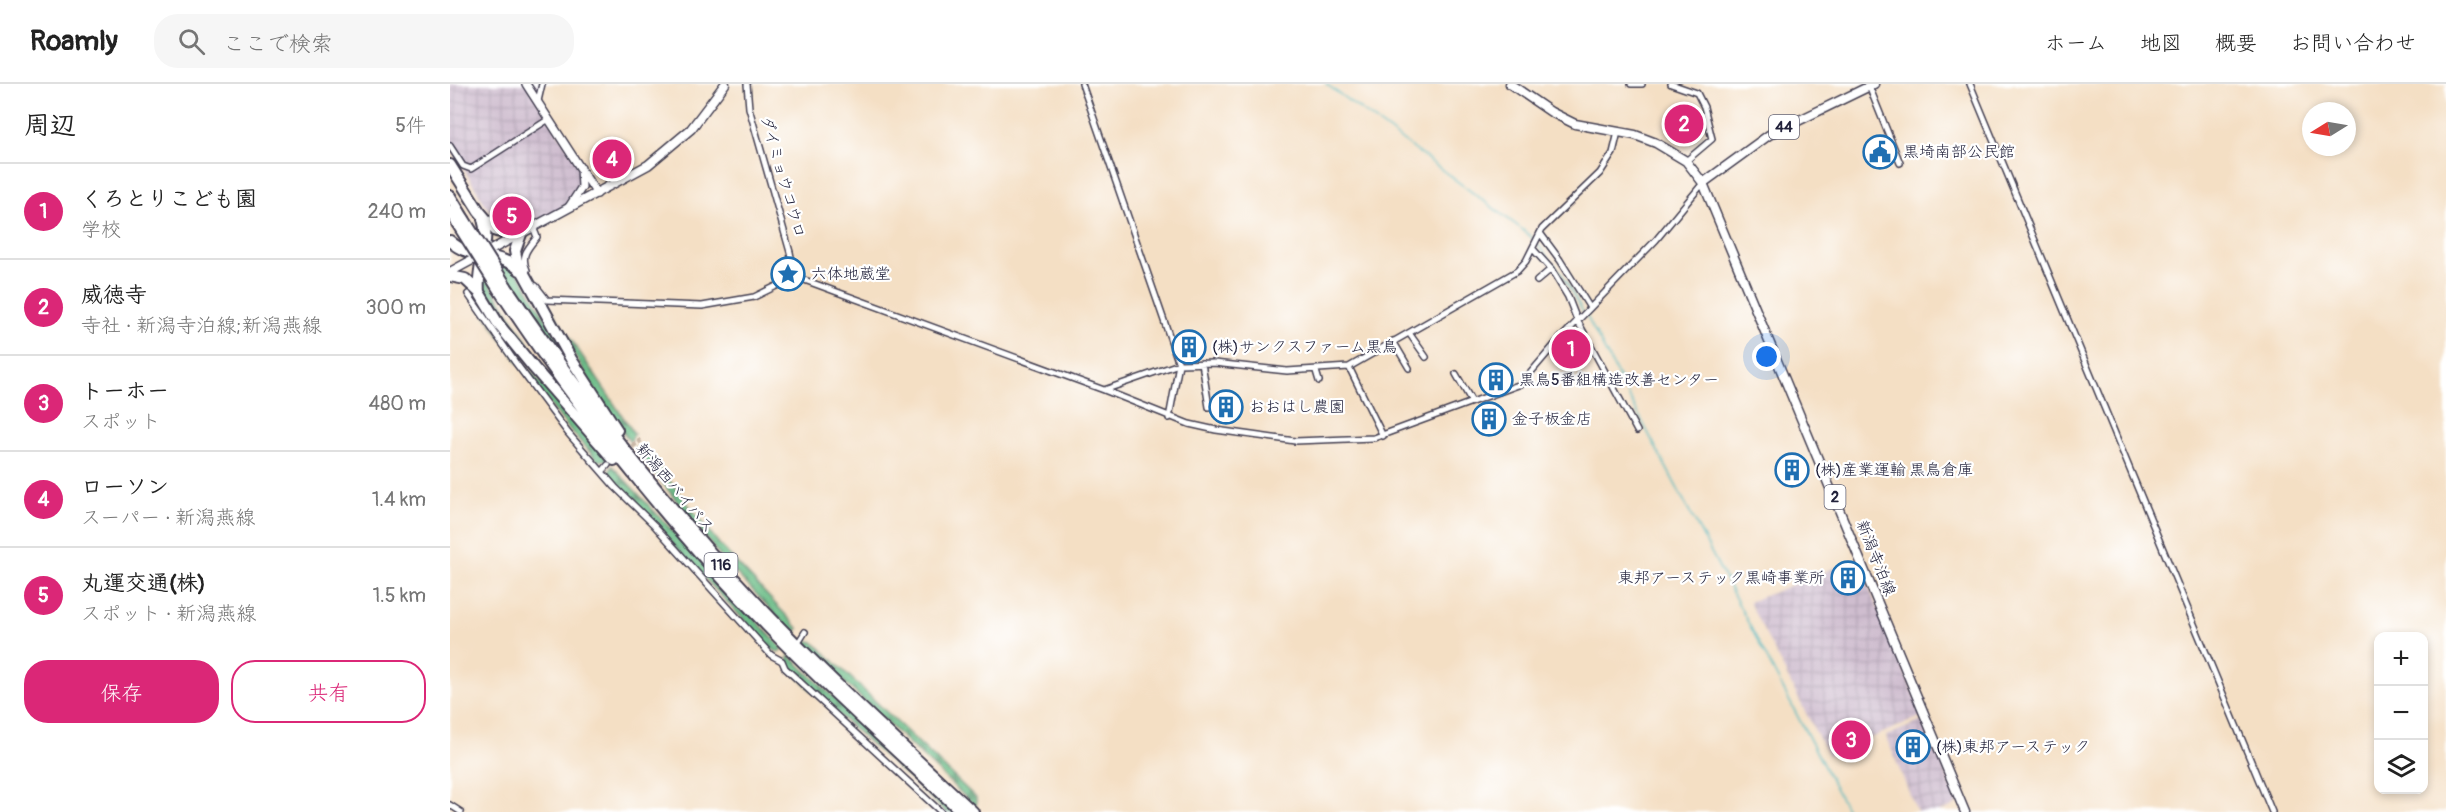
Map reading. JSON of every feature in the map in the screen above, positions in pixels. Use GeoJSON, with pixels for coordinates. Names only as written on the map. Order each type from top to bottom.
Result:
{"type":"FeatureCollection","features":[{"type":"Feature","properties":{"kind":"highway"},"geometry":{"type":"LineString","coordinates":[[450,165],[479,211],[497,232],[519,235],[514,253],[522,273],[592,393],[671,514]]}},
{"type":"Feature","properties":{"kind":"highway","name":"新潟西バイパス"},"geometry":{"type":"LineString","coordinates":[[450,196],[460,221],[502,288],[671,514],[785,644],[962,812]]}},
{"type":"Feature","properties":{"kind":"highway"},"geometry":{"type":"LineString","coordinates":[[473,293],[486,233],[479,211]]}},
{"type":"Feature","properties":{"kind":"highway","name":"新潟西バイパス"},"geometry":{"type":"LineString","coordinates":[[450,212],[460,221]]}},
{"type":"Feature","properties":{"kind":"highway"},"geometry":{"type":"LineString","coordinates":[[450,241],[459,248],[505,260],[522,273]]}},
{"type":"Feature","properties":{"kind":"highway"},"geometry":{"type":"LineString","coordinates":[[450,274],[465,279],[473,293],[534,368],[633,483],[671,514]]}},
{"type":"Feature","properties":{"kind":"highway","name":"新潟西バイパス"},"geometry":{"type":"LineString","coordinates":[[671,514],[790,637],[973,812]]}},
{"type":"Feature","properties":{"kind":"main road"},"geometry":{"type":"LineString","coordinates":[[450,274],[636,173],[678,140],[702,116],[725,84]]}},
{"type":"Feature","properties":{"kind":"main road","name":"2"},"geometry":{"type":"LineString","coordinates":[[1510,84],[1551,112],[1575,124],[1635,135],[1656,143],[1686,161],[1703,183]]}},
{"type":"Feature","properties":{"kind":"main road","name":"44"},"geometry":{"type":"LineString","coordinates":[[1703,183],[1761,140],[1871,85]]}},
{"type":"Feature","properties":{"kind":"main road","name":"新潟寺泊線"},"geometry":{"type":"LineString","coordinates":[[1703,183],[1965,812]]}},
{"type":"Feature","properties":{"kind":"street"},"geometry":{"type":"LineString","coordinates":[[526,84],[597,194]]}},
{"type":"Feature","properties":{"kind":"street"},"geometry":{"type":"LineString","coordinates":[[538,101],[542,84]]}},
{"type":"Feature","properties":{"kind":"street","name":"ダイミョウコウロ"},"geometry":{"type":"LineString","coordinates":[[747,84],[749,108],[795,277]]}},
{"type":"Feature","properties":{"kind":"street"},"geometry":{"type":"LineString","coordinates":[[1082,84],[1179,364],[1169,418]]}},
{"type":"Feature","properties":{"kind":"street"},"geometry":{"type":"LineString","coordinates":[[1630,84],[1642,84]]}},
{"type":"Feature","properties":{"kind":"street"},"geometry":{"type":"LineString","coordinates":[[1671,84],[1697,93],[1704,107],[1712,139],[1686,161]]}},
{"type":"Feature","properties":{"kind":"street"},"geometry":{"type":"LineString","coordinates":[[1970,84],[2272,812]]}},
{"type":"Feature","properties":{"kind":"street"},"geometry":{"type":"LineString","coordinates":[[1871,85],[1900,163]]}},
{"type":"Feature","properties":{"kind":"street"},"geometry":{"type":"LineString","coordinates":[[450,146],[463,166],[471,168],[549,119]]}},
{"type":"Feature","properties":{"kind":"street"},"geometry":{"type":"LineString","coordinates":[[1104,390],[1179,364],[1202,363],[1270,370],[1316,371],[1349,368],[1517,271],[1526,261],[1548,222],[1600,173],[1612,153],[1618,132]]}},
{"type":"Feature","properties":{"kind":"street"},"geometry":{"type":"LineString","coordinates":[[568,209],[582,187],[581,168]]}},
{"type":"Feature","properties":{"kind":"street"},"geometry":{"type":"LineString","coordinates":[[533,227],[537,237],[527,248],[525,267],[547,300],[702,306],[754,297],[795,277],[1104,390],[1169,418],[1216,430],[1295,441],[1383,436],[1521,384],[1579,319],[1656,240],[1703,183]]}},
{"type":"Feature","properties":{"kind":"street"},"geometry":{"type":"LineString","coordinates":[[1539,235],[1560,260],[1589,309]]}},
{"type":"Feature","properties":{"kind":"street"},"geometry":{"type":"LineString","coordinates":[[1534,247],[1568,297],[1637,431]]}},
{"type":"Feature","properties":{"kind":"street"},"geometry":{"type":"LineString","coordinates":[[1537,281],[1551,269]]}},
{"type":"Feature","properties":{"kind":"street"},"geometry":{"type":"LineString","coordinates":[[473,293],[540,397],[602,472],[771,655],[782,662],[850,730],[941,812]]}},
{"type":"Feature","properties":{"kind":"street"},"geometry":{"type":"LineString","coordinates":[[1409,333],[1426,357]]}},
{"type":"Feature","properties":{"kind":"street"},"geometry":{"type":"LineString","coordinates":[[1393,341],[1409,368]]}},
{"type":"Feature","properties":{"kind":"street"},"geometry":{"type":"LineString","coordinates":[[1202,363],[1209,407]]}},
{"type":"Feature","properties":{"kind":"street"},"geometry":{"type":"LineString","coordinates":[[1349,368],[1383,436]]}},
{"type":"Feature","properties":{"kind":"street"},"geometry":{"type":"LineString","coordinates":[[1316,371],[1319,381]]}},
{"type":"Feature","properties":{"kind":"street"},"geometry":{"type":"LineString","coordinates":[[1456,374],[1472,402]]}},
{"type":"Feature","properties":{"kind":"street"},"geometry":{"type":"LineString","coordinates":[[602,472],[608,465]]}},
{"type":"Feature","properties":{"kind":"street"},"geometry":{"type":"LineString","coordinates":[[800,640],[806,632]]}},
{"type":"Feature","properties":{"kind":"street"},"geometry":{"type":"LineString","coordinates":[[782,662],[787,655]]}},
{"type":"Feature","properties":{"kind":"street"},"geometry":{"type":"LineString","coordinates":[[450,805],[461,812]]}},
{"type":"Feature","properties":{"kind":"shaded area"},"geometry":{"type":"Polygon","coordinates":[[[450,84],[542,84],[538,101],[581,168],[577,201],[533,227],[503,234],[450,146],[450,84]]]}},
{"type":"Feature","properties":{"kind":"shaded area"},"geometry":{"type":"Polygon","coordinates":[[[1578,329],[1582,331],[1583,337],[1576,341],[1575,346],[1580,350],[1583,347],[1595,358],[1585,370],[1561,348],[1565,343],[1572,344],[1572,332],[1578,329]]]}},
{"type":"Feature","properties":{"kind":"shaded area"},"geometry":{"type":"Polygon","coordinates":[[[1857,559],[1923,716],[1828,756],[1749,602],[1857,559]]]}},
{"type":"Feature","properties":{"kind":"shaded area"},"geometry":{"type":"Polygon","coordinates":[[[1924,720],[1958,804],[1939,812],[1917,812],[1886,736],[1924,720]]]}},
{"type":"Feature","properties":{"kind":"green space"},"geometry":{"type":"Polygon","coordinates":[[[503,262],[514,268],[523,280],[602,413],[498,264],[503,262]]]}},
{"type":"Feature","properties":{"kind":"green space"},"geometry":{"type":"Polygon","coordinates":[[[524,269],[631,429],[634,434],[630,442],[598,395],[524,269]]]}},
{"type":"Feature","properties":{"kind":"green space"},"geometry":{"type":"Polygon","coordinates":[[[481,270],[540,362],[585,421],[517,345],[481,291],[481,270]]]}},
{"type":"Feature","properties":{"kind":"green space"},"geometry":{"type":"Polygon","coordinates":[[[481,308],[519,358],[608,460],[598,461],[566,425],[522,368],[481,308]]]}},
{"type":"Feature","properties":{"kind":"green space"},"geometry":{"type":"Polygon","coordinates":[[[635,448],[644,448],[720,545],[798,628],[796,636],[719,555],[635,448]]]}},
{"type":"Feature","properties":{"kind":"green space"},"geometry":{"type":"Polygon","coordinates":[[[612,466],[783,649],[778,652],[771,649],[610,477],[609,472],[612,466]]]}},
{"type":"Feature","properties":{"kind":"green space"},"geometry":{"type":"Polygon","coordinates":[[[805,640],[813,642],[821,649],[976,798],[976,807],[802,642],[805,640]]]}},
{"type":"Feature","properties":{"kind":"green space"},"geometry":{"type":"Polygon","coordinates":[[[789,655],[955,812],[946,812],[809,688],[787,664],[789,655]]]}},
{"type":"Feature","properties":{"kind":"waterway"},"geometry":{"type":"LineString","coordinates":[[1326,84],[1534,240]]}},
{"type":"Feature","properties":{"kind":"waterway"},"geometry":{"type":"LineString","coordinates":[[1537,244],[1561,273],[1583,312]]}},
{"type":"Feature","properties":{"kind":"waterway"},"geometry":{"type":"LineString","coordinates":[[1586,315],[1848,812]]}},
{"type":"Feature","properties":{"kind":"tunnel"},"geometry":{"type":"LineString","coordinates":[[626,451],[641,440]]}},
{"type":"Feature","properties":{"kind":"place","name":"威徳寺"},"geometry":{"type":"Point","coordinates":[1684,124]}},
{"type":"Feature","properties":{"kind":"place","name":"黒埼南部公民館"},"geometry":{"type":"Point","coordinates":[1880,152]}},
{"type":"Feature","properties":{"kind":"place","name":"ローソン"},"geometry":{"type":"Point","coordinates":[612,159]}},
{"type":"Feature","properties":{"kind":"place","name":"丸運交通(株)"},"geometry":{"type":"Point","coordinates":[512,216]}},
{"type":"Feature","properties":{"kind":"place","name":"六体地蔵堂"},"geometry":{"type":"Point","coordinates":[788,274]}},
{"type":"Feature","properties":{"kind":"place","name":"(株)サンクスファーム黒鳥"},"geometry":{"type":"Point","coordinates":[1189,347]}},
{"type":"Feature","properties":{"kind":"place","name":"くろとりこども園"},"geometry":{"type":"Point","coordinates":[1571,349]}},
{"type":"Feature","properties":{"kind":"place","name":"黒鳥5番組構造改善センター"},"geometry":{"type":"Point","coordinates":[1496,380]}},
{"type":"Feature","properties":{"kind":"place","name":"おおはし農園"},"geometry":{"type":"Point","coordinates":[1226,407]}},
{"type":"Feature","properties":{"kind":"place","name":"金子板金店"},"geometry":{"type":"Point","coordinates":[1489,419]}},
{"type":"Feature","properties":{"kind":"place","name":"(株)産業運輸 黒鳥倉庫"},"geometry":{"type":"Point","coordinates":[1792,470]}},
{"type":"Feature","properties":{"kind":"place","name":"東邦アーステック黒崎事業所"},"geometry":{"type":"Point","coordinates":[1848,578]}},
{"type":"Feature","properties":{"kind":"place","name":"トーホー"},"geometry":{"type":"Point","coordinates":[1851,740]}},
{"type":"Feature","properties":{"kind":"place","name":"(株)東邦アーステック"},"geometry":{"type":"Point","coordinates":[1913,747]}}]}
